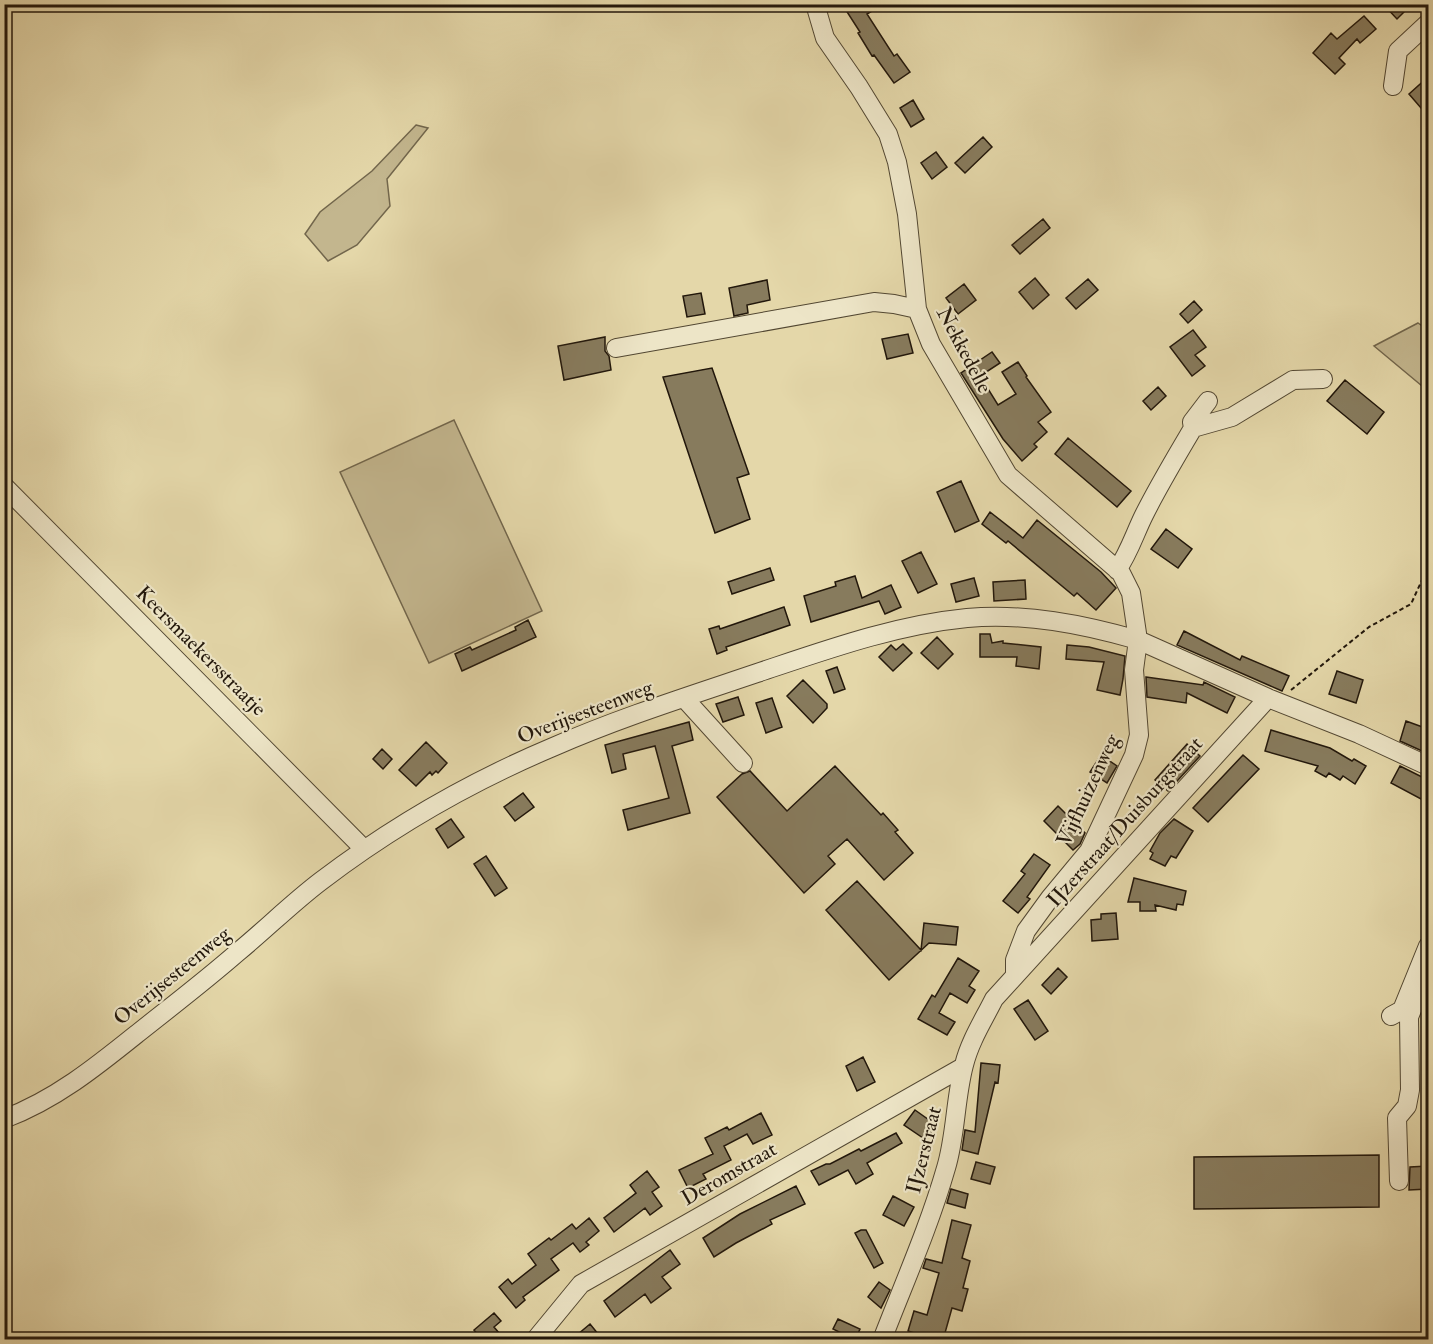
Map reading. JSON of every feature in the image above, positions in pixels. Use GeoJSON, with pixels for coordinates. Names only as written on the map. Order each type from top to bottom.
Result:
{"type":"FeatureCollection","features":[{"type":"Feature","properties":{"kind":"street","name":"Nekkedelle"},"geometry":{"type":"LineString","coordinates":[[815,4],[825,38],[888,134],[897,162],[907,214],[916,309],[931,344],[1008,475],[1121,573],[1131,593],[1138,640]]}},
{"type":"Feature","properties":{"kind":"street"},"geometry":{"type":"LineString","coordinates":[[1393,86],[1398,51],[1428,23]]}},
{"type":"Feature","properties":{"kind":"street"},"geometry":{"type":"LineString","coordinates":[[616,348],[874,302],[916,309]]}},
{"type":"Feature","properties":{"kind":"street"},"geometry":{"type":"LineString","coordinates":[[1193,428],[1232,417],[1293,380],[1323,379]]}},
{"type":"Feature","properties":{"kind":"street"},"geometry":{"type":"LineString","coordinates":[[1117,570],[1126,557],[1133,536],[1157,489],[1193,428],[1192,422],[1208,401]]}},
{"type":"Feature","properties":{"kind":"street","name":"Keersmaekersstraatje"},"geometry":{"type":"LineString","coordinates":[[4,486],[364,849]]}},
{"type":"Feature","properties":{"kind":"street","name":"Overijsesteenweg"},"geometry":{"type":"LineString","coordinates":[[4,1119],[81,1079],[235,955],[317,884],[364,849],[431,808],[519,762],[586,733],[851,642],[926,624],[968,618],[997,616],[1054,620],[1138,640],[1272,700],[1359,734],[1428,766]]}},
{"type":"Feature","properties":{"kind":"street","name":"Vijfhuizenweg"},"geometry":{"type":"LineString","coordinates":[[1015,976],[1015,960],[1026,931],[1089,850],[1134,755],[1139,735],[1134,670],[1138,640]]}},
{"type":"Feature","properties":{"kind":"street"},"geometry":{"type":"LineString","coordinates":[[684,698],[743,763]]}},
{"type":"Feature","properties":{"kind":"street","name":"IJzerstraat/Duisburgstraat"},"geometry":{"type":"LineString","coordinates":[[1015,976],[1272,700]]}},
{"type":"Feature","properties":{"kind":"street"},"geometry":{"type":"LineString","coordinates":[[1390,1016],[1402,1010],[1428,946]]}},
{"type":"Feature","properties":{"kind":"street"},"geometry":{"type":"LineString","coordinates":[[1399,1181],[1397,1118],[1407,1106],[1410,1090],[1409,1017],[1428,971]]}},
{"type":"Feature","properties":{"kind":"street","name":"IJzerstraat"},"geometry":{"type":"LineString","coordinates":[[882,1340],[926,1229],[946,1167],[963,1067],[969,1046],[994,999],[1015,976]]}},
{"type":"Feature","properties":{"kind":"street","name":"Deromstraat"},"geometry":{"type":"LineString","coordinates":[[535,1340],[581,1284],[963,1067]]}},
{"type":"Feature","properties":{"kind":"path"},"geometry":{"type":"LineString","coordinates":[[1272,700],[1369,627],[1411,604],[1428,567]]}},
{"type":"Feature","properties":{"kind":"shaded area"},"geometry":{"type":"Polygon","coordinates":[[[416,125],[428,128],[387,179],[390,206],[357,245],[328,261],[305,234],[320,212],[372,171],[416,125]]]}},
{"type":"Feature","properties":{"kind":"shaded area"},"geometry":{"type":"Polygon","coordinates":[[[1418,323],[1428,330],[1428,391],[1374,346],[1418,323]]]}},
{"type":"Feature","properties":{"kind":"shaded area"},"geometry":{"type":"Polygon","coordinates":[[[454,420],[542,611],[429,663],[340,472],[454,420]]]}},
{"type":"Feature","properties":{"kind":"building"},"geometry":{"type":"Polygon","coordinates":[[[842,4],[867,4],[872,11],[867,14],[894,56],[897,54],[910,72],[894,83],[874,55],[872,56],[842,4]]]}},
{"type":"Feature","properties":{"kind":"building"},"geometry":{"type":"Polygon","coordinates":[[[1383,4],[1412,4],[1397,19],[1383,4]]]}},
{"type":"Feature","properties":{"kind":"building"},"geometry":{"type":"Polygon","coordinates":[[[1364,16],[1376,29],[1360,43],[1357,39],[1339,58],[1345,64],[1335,74],[1313,53],[1331,33],[1337,39],[1364,16]]]}},
{"type":"Feature","properties":{"kind":"building"},"geometry":{"type":"Polygon","coordinates":[[[1428,77],[1428,102],[1421,108],[1409,94],[1428,77]]]}},
{"type":"Feature","properties":{"kind":"building"},"geometry":{"type":"Polygon","coordinates":[[[913,100],[924,119],[911,127],[900,108],[913,100]]]}},
{"type":"Feature","properties":{"kind":"building"},"geometry":{"type":"Polygon","coordinates":[[[983,137],[992,147],[965,173],[955,163],[983,137]]]}},
{"type":"Feature","properties":{"kind":"building"},"geometry":{"type":"Polygon","coordinates":[[[936,152],[947,167],[932,179],[921,163],[936,152]]]}},
{"type":"Feature","properties":{"kind":"building"},"geometry":{"type":"Polygon","coordinates":[[[1043,219],[1050,228],[1020,254],[1012,245],[1043,219]]]}},
{"type":"Feature","properties":{"kind":"building"},"geometry":{"type":"Polygon","coordinates":[[[1035,278],[1049,295],[1033,309],[1019,292],[1035,278]]]}},
{"type":"Feature","properties":{"kind":"building"},"geometry":{"type":"Polygon","coordinates":[[[1088,279],[1098,290],[1076,309],[1066,298],[1088,279]]]}},
{"type":"Feature","properties":{"kind":"building"},"geometry":{"type":"Polygon","coordinates":[[[767,280],[770,300],[747,305],[748,313],[734,316],[729,288],[767,280]]]}},
{"type":"Feature","properties":{"kind":"building"},"geometry":{"type":"Polygon","coordinates":[[[964,284],[976,300],[958,314],[946,298],[964,284]]]}},
{"type":"Feature","properties":{"kind":"building"},"geometry":{"type":"Polygon","coordinates":[[[701,293],[705,314],[687,317],[683,296],[701,293]]]}},
{"type":"Feature","properties":{"kind":"building"},"geometry":{"type":"Polygon","coordinates":[[[1194,301],[1202,310],[1188,323],[1180,314],[1194,301]]]}},
{"type":"Feature","properties":{"kind":"building"},"geometry":{"type":"Polygon","coordinates":[[[1193,330],[1206,347],[1195,355],[1205,366],[1192,376],[1170,347],[1193,330]]]}},
{"type":"Feature","properties":{"kind":"building"},"geometry":{"type":"Polygon","coordinates":[[[908,334],[913,353],[887,359],[882,339],[908,334]]]}},
{"type":"Feature","properties":{"kind":"building"},"geometry":{"type":"Polygon","coordinates":[[[605,337],[605,351],[609,356],[611,370],[564,380],[558,346],[605,337]]]}},
{"type":"Feature","properties":{"kind":"building"},"geometry":{"type":"Polygon","coordinates":[[[992,352],[1000,363],[980,376],[998,405],[1016,394],[1002,372],[1018,362],[1051,412],[1038,422],[1047,432],[1034,444],[1037,447],[1022,461],[1003,439],[961,373],[992,352]]]}},
{"type":"Feature","properties":{"kind":"building"},"geometry":{"type":"Polygon","coordinates":[[[712,368],[749,474],[737,478],[750,519],[715,533],[663,377],[712,368]]]}},
{"type":"Feature","properties":{"kind":"building"},"geometry":{"type":"Polygon","coordinates":[[[1345,380],[1384,412],[1367,434],[1327,401],[1345,380]]]}},
{"type":"Feature","properties":{"kind":"building"},"geometry":{"type":"Polygon","coordinates":[[[1158,387],[1166,396],[1151,410],[1143,401],[1158,387]]]}},
{"type":"Feature","properties":{"kind":"building"},"geometry":{"type":"Polygon","coordinates":[[[1068,438],[1131,491],[1117,507],[1055,454],[1068,438]]]}},
{"type":"Feature","properties":{"kind":"building"},"geometry":{"type":"Polygon","coordinates":[[[961,481],[979,521],[955,532],[937,492],[961,481]]]}},
{"type":"Feature","properties":{"kind":"building"},"geometry":{"type":"Polygon","coordinates":[[[990,512],[1023,538],[1037,520],[1101,572],[1116,588],[1096,610],[1077,593],[1074,596],[1008,541],[1006,543],[982,524],[990,512]]]}},
{"type":"Feature","properties":{"kind":"building"},"geometry":{"type":"Polygon","coordinates":[[[1166,529],[1192,549],[1178,568],[1151,549],[1166,529]]]}},
{"type":"Feature","properties":{"kind":"building"},"geometry":{"type":"Polygon","coordinates":[[[921,552],[937,584],[918,593],[902,561],[921,552]]]}},
{"type":"Feature","properties":{"kind":"building"},"geometry":{"type":"Polygon","coordinates":[[[770,568],[774,580],[732,594],[728,582],[770,568]]]}},
{"type":"Feature","properties":{"kind":"building"},"geometry":{"type":"Polygon","coordinates":[[[855,576],[862,598],[891,585],[901,607],[885,614],[879,601],[811,622],[804,596],[836,586],[835,582],[855,576]]]}},
{"type":"Feature","properties":{"kind":"building"},"geometry":{"type":"Polygon","coordinates":[[[974,578],[979,596],[956,602],[951,584],[974,578]]]}},
{"type":"Feature","properties":{"kind":"building"},"geometry":{"type":"Polygon","coordinates":[[[1025,580],[1026,599],[994,601],[993,582],[1025,580]]]}},
{"type":"Feature","properties":{"kind":"building"},"geometry":{"type":"Polygon","coordinates":[[[784,607],[790,625],[726,647],[727,650],[717,654],[709,629],[719,626],[720,629],[784,607]]]}},
{"type":"Feature","properties":{"kind":"building"},"geometry":{"type":"Polygon","coordinates":[[[528,620],[536,637],[462,671],[455,654],[470,647],[472,650],[516,630],[515,627],[528,620]]]}},
{"type":"Feature","properties":{"kind":"building"},"geometry":{"type":"Polygon","coordinates":[[[1184,631],[1240,660],[1242,656],[1289,676],[1282,691],[1177,645],[1184,631]]]}},
{"type":"Feature","properties":{"kind":"building"},"geometry":{"type":"Polygon","coordinates":[[[980,634],[990,634],[992,643],[1003,641],[1003,643],[1041,647],[1039,669],[1016,666],[1017,657],[980,657],[980,634]]]}},
{"type":"Feature","properties":{"kind":"building"},"geometry":{"type":"Polygon","coordinates":[[[937,637],[953,654],[938,669],[921,653],[937,637]]]}},
{"type":"Feature","properties":{"kind":"building"},"geometry":{"type":"Polygon","coordinates":[[[903,644],[912,653],[893,671],[879,657],[891,645],[896,650],[903,644]]]}},
{"type":"Feature","properties":{"kind":"building"},"geometry":{"type":"Polygon","coordinates":[[[1067,645],[1089,647],[1125,656],[1120,695],[1097,690],[1104,662],[1066,659],[1067,645]]]}},
{"type":"Feature","properties":{"kind":"building"},"geometry":{"type":"Polygon","coordinates":[[[837,667],[845,689],[834,693],[826,671],[837,667]]]}},
{"type":"Feature","properties":{"kind":"building"},"geometry":{"type":"Polygon","coordinates":[[[1337,671],[1363,680],[1356,703],[1329,694],[1337,671]]]}},
{"type":"Feature","properties":{"kind":"building"},"geometry":{"type":"Polygon","coordinates":[[[1146,677],[1203,685],[1204,682],[1235,697],[1227,713],[1187,693],[1186,703],[1147,697],[1146,677]]]}},
{"type":"Feature","properties":{"kind":"building"},"geometry":{"type":"Polygon","coordinates":[[[803,680],[827,704],[827,708],[813,723],[787,696],[803,680]]]}},
{"type":"Feature","properties":{"kind":"building"},"geometry":{"type":"Polygon","coordinates":[[[738,697],[744,715],[723,722],[716,704],[738,697]]]}},
{"type":"Feature","properties":{"kind":"building"},"geometry":{"type":"Polygon","coordinates":[[[772,698],[782,727],[766,733],[756,703],[772,698]]]}},
{"type":"Feature","properties":{"kind":"building"},"geometry":{"type":"Polygon","coordinates":[[[1406,721],[1428,729],[1422,751],[1400,741],[1406,721]]]}},
{"type":"Feature","properties":{"kind":"building"},"geometry":{"type":"Polygon","coordinates":[[[689,722],[693,740],[672,746],[690,813],[628,830],[623,810],[669,798],[655,746],[623,754],[626,769],[612,773],[605,745],[689,722]]]}},
{"type":"Feature","properties":{"kind":"building"},"geometry":{"type":"Polygon","coordinates":[[[1271,730],[1330,748],[1366,766],[1355,784],[1343,776],[1340,780],[1329,773],[1326,777],[1315,771],[1318,766],[1265,751],[1271,730]]]}},
{"type":"Feature","properties":{"kind":"building"},"geometry":{"type":"Polygon","coordinates":[[[426,742],[447,763],[438,773],[436,771],[432,775],[430,772],[416,786],[399,770],[426,742]]]}},
{"type":"Feature","properties":{"kind":"building"},"geometry":{"type":"Polygon","coordinates":[[[1187,744],[1200,756],[1168,791],[1155,780],[1187,744]]]}},
{"type":"Feature","properties":{"kind":"building"},"geometry":{"type":"Polygon","coordinates":[[[382,749],[392,759],[383,769],[373,759],[382,749]]]}},
{"type":"Feature","properties":{"kind":"building"},"geometry":{"type":"Polygon","coordinates":[[[1101,755],[1117,766],[1107,783],[1090,772],[1101,755]]]}},
{"type":"Feature","properties":{"kind":"building"},"geometry":{"type":"Polygon","coordinates":[[[1243,755],[1259,769],[1208,822],[1193,808],[1243,755]]]}},
{"type":"Feature","properties":{"kind":"building"},"geometry":{"type":"Polygon","coordinates":[[[835,766],[881,815],[883,813],[913,853],[884,880],[847,839],[828,856],[835,864],[804,893],[717,797],[742,774],[750,771],[787,811],[835,766]]]}},
{"type":"Feature","properties":{"kind":"building"},"geometry":{"type":"Polygon","coordinates":[[[1400,766],[1428,780],[1421,799],[1391,783],[1400,766]]]}},
{"type":"Feature","properties":{"kind":"building"},"geometry":{"type":"Polygon","coordinates":[[[523,793],[534,807],[515,821],[504,807],[523,793]]]}},
{"type":"Feature","properties":{"kind":"building"},"geometry":{"type":"Polygon","coordinates":[[[1058,806],[1085,833],[1080,844],[1073,850],[1044,821],[1058,806]]]}},
{"type":"Feature","properties":{"kind":"building"},"geometry":{"type":"Polygon","coordinates":[[[451,819],[464,837],[448,848],[436,829],[451,819]]]}},
{"type":"Feature","properties":{"kind":"building"},"geometry":{"type":"Polygon","coordinates":[[[1174,819],[1193,831],[1176,858],[1171,856],[1165,866],[1150,859],[1153,853],[1150,851],[1160,833],[1174,819]]]}},
{"type":"Feature","properties":{"kind":"building"},"geometry":{"type":"Polygon","coordinates":[[[1034,854],[1050,865],[1027,897],[1030,899],[1018,913],[1003,901],[1025,874],[1021,871],[1034,854]]]}},
{"type":"Feature","properties":{"kind":"building"},"geometry":{"type":"Polygon","coordinates":[[[486,856],[507,888],[495,896],[474,864],[486,856]]]}},
{"type":"Feature","properties":{"kind":"building"},"geometry":{"type":"Polygon","coordinates":[[[1134,878],[1186,891],[1183,905],[1177,904],[1176,910],[1155,905],[1156,911],[1140,911],[1140,902],[1128,902],[1134,878]]]}},
{"type":"Feature","properties":{"kind":"building"},"geometry":{"type":"Polygon","coordinates":[[[857,881],[921,950],[924,923],[958,927],[956,945],[929,943],[889,980],[826,910],[857,881]]]}},
{"type":"Feature","properties":{"kind":"building"},"geometry":{"type":"Polygon","coordinates":[[[1116,913],[1118,939],[1092,941],[1091,920],[1101,919],[1101,914],[1116,913]]]}},
{"type":"Feature","properties":{"kind":"building"},"geometry":{"type":"Polygon","coordinates":[[[958,958],[979,971],[969,986],[975,990],[967,1003],[950,993],[939,1013],[955,1022],[947,1035],[918,1019],[932,995],[935,997],[958,958]]]}},
{"type":"Feature","properties":{"kind":"building"},"geometry":{"type":"Polygon","coordinates":[[[1058,968],[1067,977],[1051,994],[1042,985],[1058,968]]]}},
{"type":"Feature","properties":{"kind":"building"},"geometry":{"type":"Polygon","coordinates":[[[1028,1000],[1048,1031],[1035,1040],[1014,1009],[1028,1000]]]}},
{"type":"Feature","properties":{"kind":"building"},"geometry":{"type":"Polygon","coordinates":[[[863,1057],[875,1082],[857,1091],[846,1066],[863,1057]]]}},
{"type":"Feature","properties":{"kind":"building"},"geometry":{"type":"Polygon","coordinates":[[[981,1063],[1000,1065],[998,1083],[995,1082],[978,1154],[962,1150],[965,1130],[975,1132],[981,1063]]]}},
{"type":"Feature","properties":{"kind":"building"},"geometry":{"type":"Polygon","coordinates":[[[915,1110],[936,1125],[926,1140],[904,1125],[915,1110]]]}},
{"type":"Feature","properties":{"kind":"building"},"geometry":{"type":"Polygon","coordinates":[[[761,1113],[772,1135],[753,1144],[747,1134],[724,1146],[731,1160],[703,1174],[706,1179],[688,1188],[679,1170],[713,1154],[705,1138],[727,1127],[729,1130],[761,1113]]]}},
{"type":"Feature","properties":{"kind":"building"},"geometry":{"type":"Polygon","coordinates":[[[896,1133],[902,1143],[867,1163],[873,1174],[856,1184],[848,1170],[819,1185],[811,1171],[859,1149],[861,1151],[896,1133]]]}},
{"type":"Feature","properties":{"kind":"building"},"geometry":{"type":"Polygon","coordinates":[[[1379,1155],[1379,1207],[1194,1209],[1194,1157],[1379,1155]]]}},
{"type":"Feature","properties":{"kind":"building"},"geometry":{"type":"Polygon","coordinates":[[[976,1162],[995,1167],[990,1184],[971,1179],[976,1162]]]}},
{"type":"Feature","properties":{"kind":"building"},"geometry":{"type":"Polygon","coordinates":[[[1428,1166],[1428,1189],[1409,1190],[1410,1167],[1428,1166]]]}},
{"type":"Feature","properties":{"kind":"building"},"geometry":{"type":"Polygon","coordinates":[[[647,1171],[659,1187],[652,1192],[662,1206],[650,1215],[645,1208],[614,1232],[604,1218],[636,1193],[630,1185],[647,1171]]]}},
{"type":"Feature","properties":{"kind":"building"},"geometry":{"type":"Polygon","coordinates":[[[796,1186],[805,1204],[770,1220],[772,1224],[714,1257],[703,1238],[740,1214],[796,1186]]]}},
{"type":"Feature","properties":{"kind":"building"},"geometry":{"type":"Polygon","coordinates":[[[951,1189],[968,1194],[965,1208],[947,1203],[951,1189]]]}},
{"type":"Feature","properties":{"kind":"building"},"geometry":{"type":"Polygon","coordinates":[[[893,1196],[914,1207],[904,1226],[883,1215],[893,1196]]]}},
{"type":"Feature","properties":{"kind":"building"},"geometry":{"type":"Polygon","coordinates":[[[589,1218],[599,1231],[586,1242],[589,1245],[580,1252],[573,1243],[551,1259],[559,1270],[523,1297],[525,1300],[516,1308],[499,1287],[508,1279],[512,1284],[536,1265],[528,1254],[572,1224],[576,1229],[589,1218]]]}},
{"type":"Feature","properties":{"kind":"building"},"geometry":{"type":"Polygon","coordinates":[[[952,1220],[971,1225],[962,1258],[970,1261],[963,1288],[968,1289],[962,1311],[952,1308],[943,1340],[936,1340],[908,1331],[914,1311],[927,1315],[939,1273],[923,1268],[926,1259],[942,1263],[952,1220]]]}},
{"type":"Feature","properties":{"kind":"building"},"geometry":{"type":"Polygon","coordinates":[[[866,1230],[883,1263],[874,1268],[855,1233],[866,1230]]]}},
{"type":"Feature","properties":{"kind":"building"},"geometry":{"type":"Polygon","coordinates":[[[670,1250],[680,1264],[662,1277],[671,1288],[651,1303],[645,1294],[615,1317],[604,1301],[670,1250]]]}},
{"type":"Feature","properties":{"kind":"building"},"geometry":{"type":"Polygon","coordinates":[[[879,1282],[890,1290],[881,1308],[868,1297],[879,1282]]]}},
{"type":"Feature","properties":{"kind":"building"},"geometry":{"type":"Polygon","coordinates":[[[494,1313],[501,1321],[494,1327],[505,1340],[482,1340],[474,1330],[494,1313]]]}},
{"type":"Feature","properties":{"kind":"building"},"geometry":{"type":"Polygon","coordinates":[[[838,1319],[860,1329],[855,1340],[833,1329],[838,1319]]]}},
{"type":"Feature","properties":{"kind":"building"},"geometry":{"type":"Polygon","coordinates":[[[590,1324],[603,1340],[571,1340],[590,1324]]]}}]}
